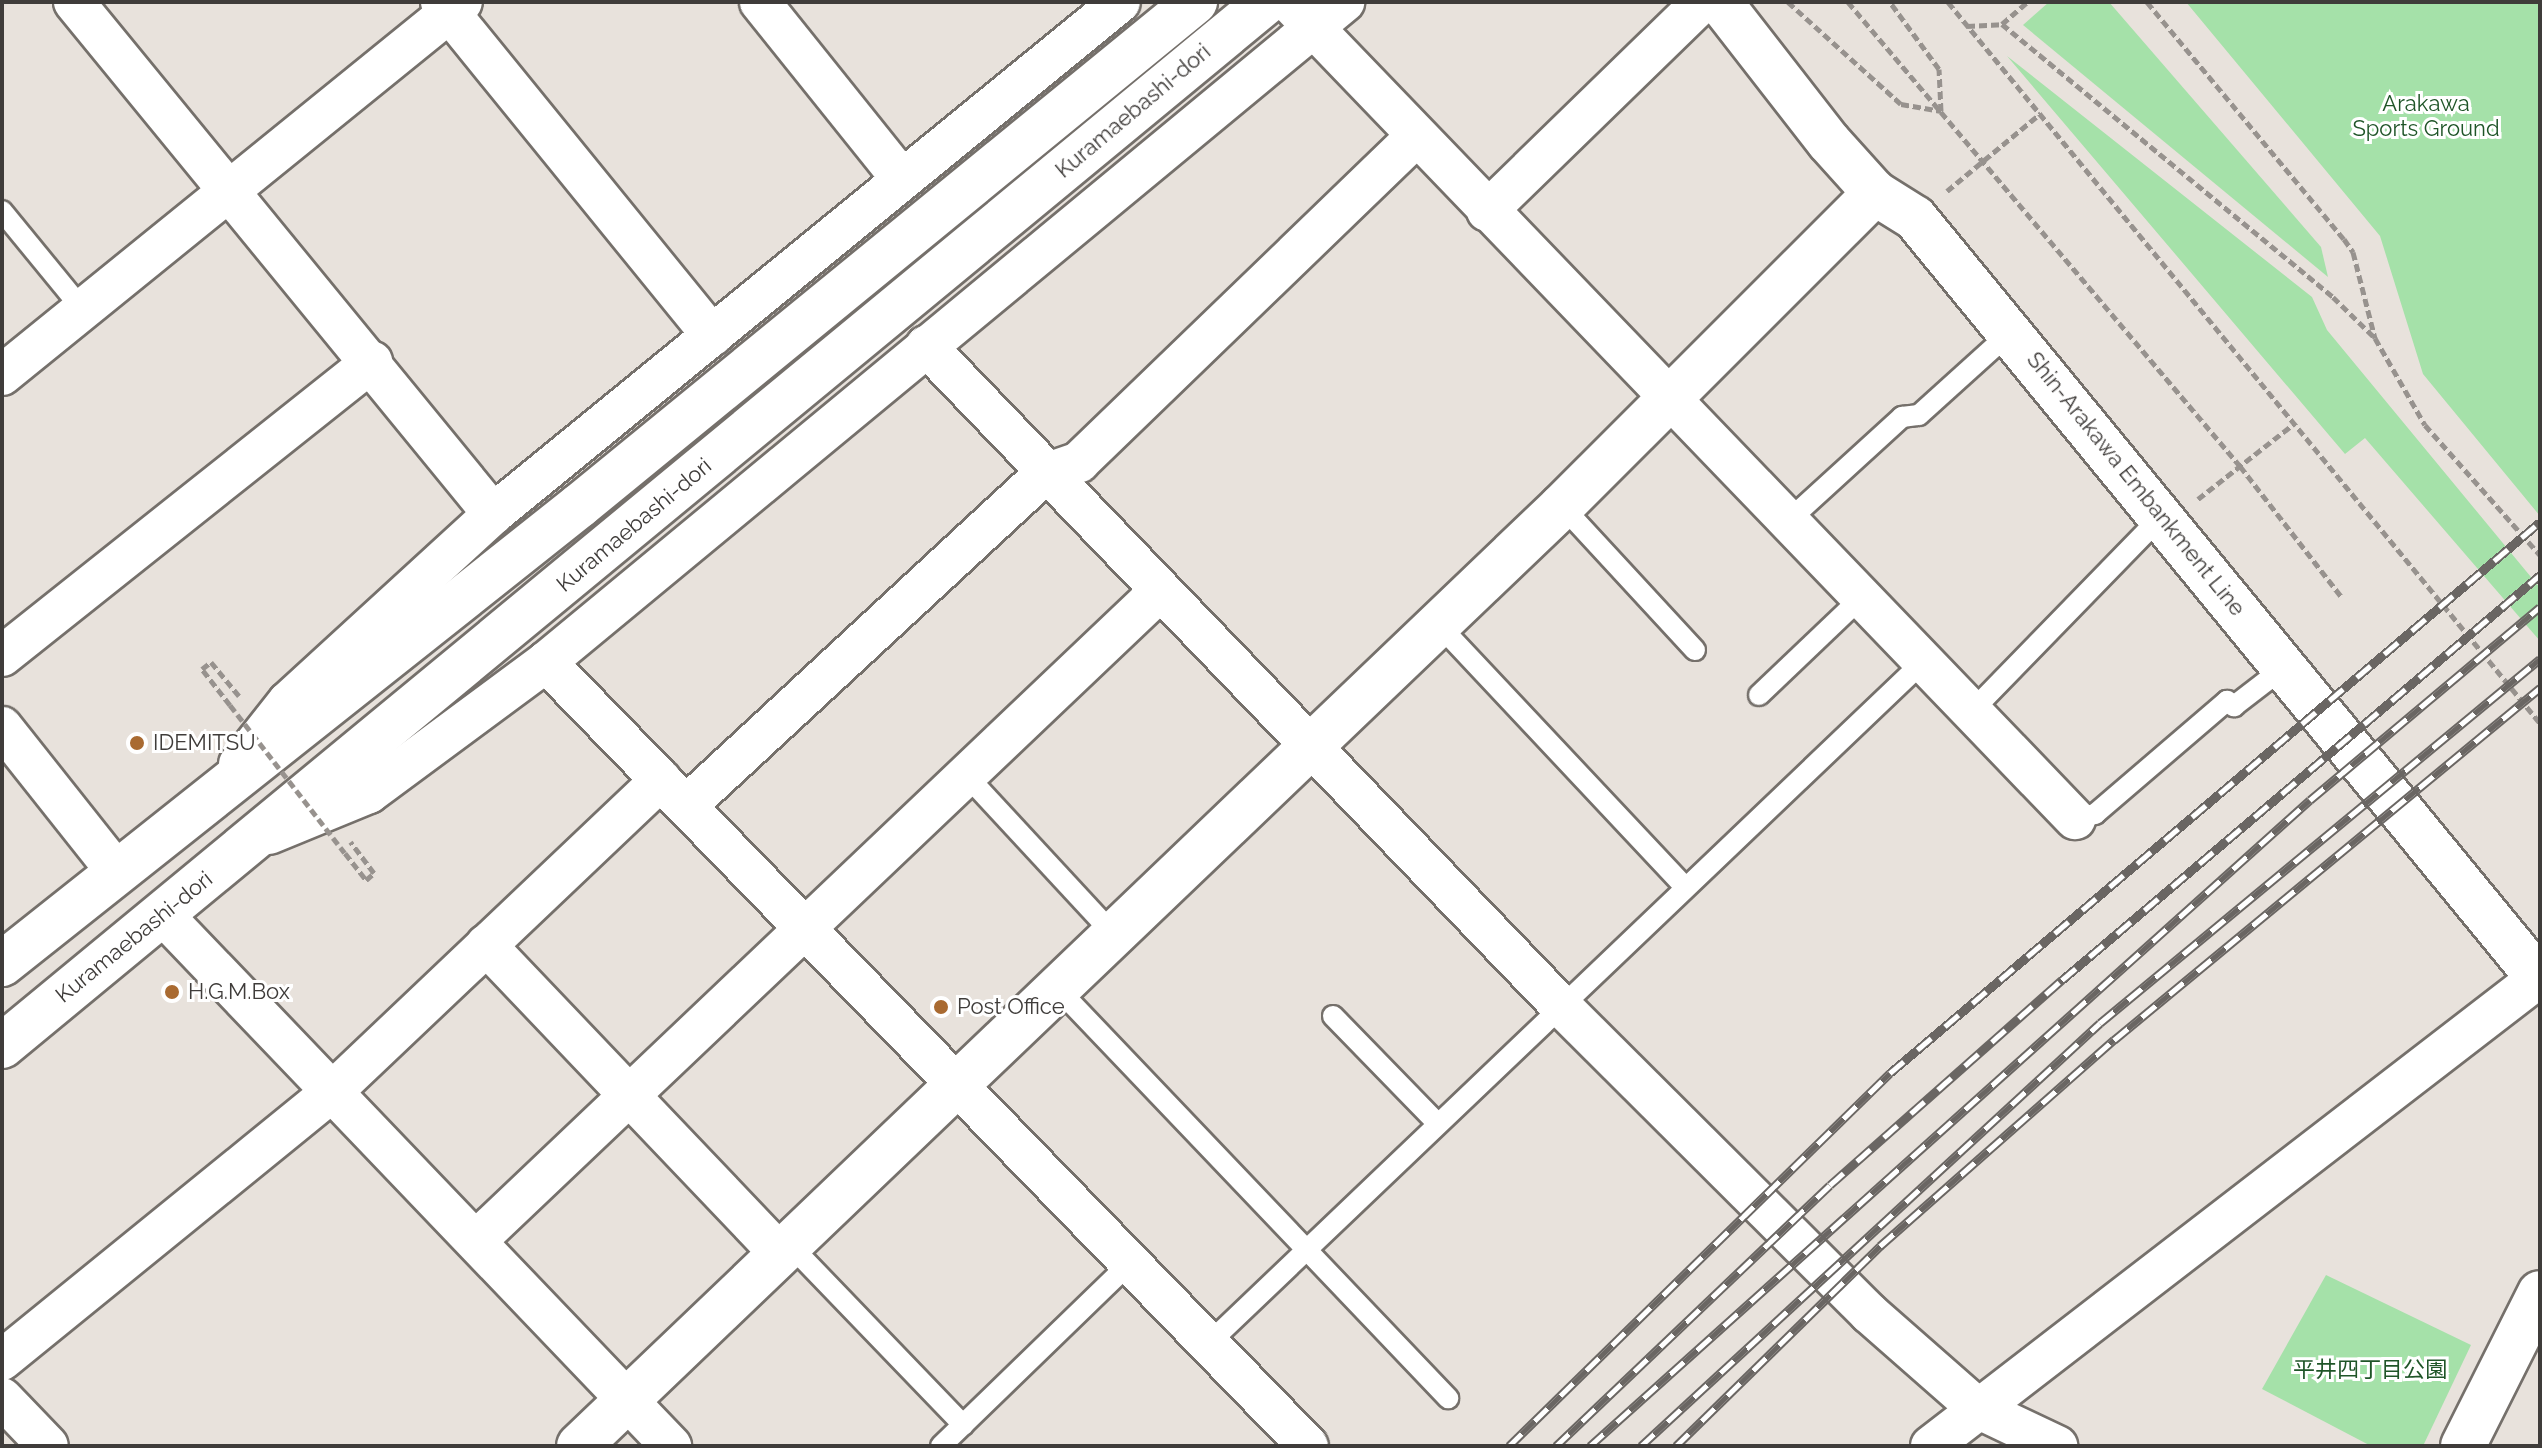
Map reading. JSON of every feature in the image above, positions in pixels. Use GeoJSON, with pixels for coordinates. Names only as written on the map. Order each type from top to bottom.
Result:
{"type":"FeatureCollection","features":[{"type":"Feature","properties":{"kind":"main road","name":"Kuramaebashi-dori"},"geometry":{"type":"LineString","coordinates":[[2,964],[579,506],[1195,2]]}},
{"type":"Feature","properties":{"kind":"main road","name":"Kuramaebashi-dori"},"geometry":{"type":"LineString","coordinates":[[2,1046],[1266,2]]}},
{"type":"Feature","properties":{"kind":"main road","name":"Shin-Arakawa Embankment Line"},"geometry":{"type":"LineString","coordinates":[[1720,2],[1875,193],[1915,218],[2011,332],[2539,979]]}},
{"type":"Feature","properties":{"kind":"main road"},"geometry":{"type":"LineString","coordinates":[[579,1446],[1562,506],[1667,397],[1875,193]]}},
{"type":"Feature","properties":{"kind":"main road"},"geometry":{"type":"LineString","coordinates":[[2463,1446],[2529,1342],[2540,1293]]}},
{"type":"Feature","properties":{"kind":"street"},"geometry":{"type":"LineString","coordinates":[[74,2],[372,362],[493,514]]}},
{"type":"Feature","properties":{"kind":"street"},"geometry":{"type":"LineString","coordinates":[[760,2],[902,179]]}},
{"type":"Feature","properties":{"kind":"street"},"geometry":{"type":"LineString","coordinates":[[217,793],[288,702],[493,514],[902,179],[1077,15],[1120,2]]}},
{"type":"Feature","properties":{"kind":"street"},"geometry":{"type":"LineString","coordinates":[[255,839],[369,793],[546,662],[926,346],[1300,15],[1344,2]]}},
{"type":"Feature","properties":{"kind":"street"},"geometry":{"type":"LineString","coordinates":[[1487,211],[1702,2]]}},
{"type":"Feature","properties":{"kind":"street"},"geometry":{"type":"LineString","coordinates":[[2,375],[230,193],[451,5],[712,336]]}},
{"type":"Feature","properties":{"kind":"street"},"geometry":{"type":"LineString","coordinates":[[1300,15],[2075,819]]}},
{"type":"Feature","properties":{"kind":"street"},"geometry":{"type":"LineString","coordinates":[[2,1360],[331,1093],[486,945],[674,793],[1045,474],[1079,462],[1416,137]]}},
{"type":"Feature","properties":{"kind":"street"},"geometry":{"type":"LineString","coordinates":[[926,346],[1045,474],[1312,743],[1560,1005],[1869,1313],[1977,1408],[2057,1446]]}},
{"type":"Feature","properties":{"kind":"street"},"geometry":{"type":"LineString","coordinates":[[2,656],[372,362]]}},
{"type":"Feature","properties":{"kind":"street"},"geometry":{"type":"LineString","coordinates":[[477,1240],[1159,592]]}},
{"type":"Feature","properties":{"kind":"street"},"geometry":{"type":"LineString","coordinates":[[546,662],[1208,1344],[1294,1442]]}},
{"type":"Feature","properties":{"kind":"street"},"geometry":{"type":"LineString","coordinates":[[2,727],[116,871]]}},
{"type":"Feature","properties":{"kind":"street"},"geometry":{"type":"LineString","coordinates":[[161,913],[671,1446]]}},
{"type":"Feature","properties":{"kind":"street"},"geometry":{"type":"LineString","coordinates":[[486,945],[629,1096],[785,1249]]}},
{"type":"Feature","properties":{"kind":"street"},"geometry":{"type":"LineString","coordinates":[[1931,1446],[2539,979]]}},
{"type":"Feature","properties":{"kind":"street"},"geometry":{"type":"LineString","coordinates":[[2,1398],[48,1446]]}},
{"type":"Feature","properties":{"kind":"lane"},"geometry":{"type":"LineString","coordinates":[[2,211],[83,310]]}},
{"type":"Feature","properties":{"kind":"lane"},"geometry":{"type":"LineString","coordinates":[[1787,522],[1902,417],[1919,415],[2011,332]]}},
{"type":"Feature","properties":{"kind":"lane"},"geometry":{"type":"LineString","coordinates":[[1562,506],[1695,650]]}},
{"type":"Feature","properties":{"kind":"lane"},"geometry":{"type":"LineString","coordinates":[[1971,712],[2148,530],[2169,522]]}},
{"type":"Feature","properties":{"kind":"lane"},"geometry":{"type":"LineString","coordinates":[[1759,695],[1861,598]]}},
{"type":"Feature","properties":{"kind":"lane"},"geometry":{"type":"LineString","coordinates":[[1438,624],[1685,887]]}},
{"type":"Feature","properties":{"kind":"lane"},"geometry":{"type":"LineString","coordinates":[[1208,1344],[1923,662]]}},
{"type":"Feature","properties":{"kind":"lane"},"geometry":{"type":"LineString","coordinates":[[2075,819],[2095,814],[2227,701],[2234,706],[2286,666]]}},
{"type":"Feature","properties":{"kind":"lane"},"geometry":{"type":"LineString","coordinates":[[966,775],[1113,934]]}},
{"type":"Feature","properties":{"kind":"lane"},"geometry":{"type":"LineString","coordinates":[[1057,988],[1448,1398]]}},
{"type":"Feature","properties":{"kind":"lane"},"geometry":{"type":"LineString","coordinates":[[1333,1016],[1437,1123]]}},
{"type":"Feature","properties":{"kind":"lane"},"geometry":{"type":"LineString","coordinates":[[785,1249],[963,1425]]}},
{"type":"Feature","properties":{"kind":"lane"},"geometry":{"type":"LineString","coordinates":[[941,1446],[1130,1263]]}},
{"type":"Feature","properties":{"kind":"path"},"geometry":{"type":"LineString","coordinates":[[1788,2],[1901,104],[1941,111]]}},
{"type":"Feature","properties":{"kind":"path"},"geometry":{"type":"LineString","coordinates":[[1848,2],[1984,159],[2240,466],[2341,596]]}},
{"type":"Feature","properties":{"kind":"path"},"geometry":{"type":"LineString","coordinates":[[1890,2],[1939,69],[1941,111]]}},
{"type":"Feature","properties":{"kind":"path"},"geometry":{"type":"LineString","coordinates":[[1948,2],[2540,723]]}},
{"type":"Feature","properties":{"kind":"path"},"geometry":{"type":"LineString","coordinates":[[1966,26],[2002,24],[2027,2]]}},
{"type":"Feature","properties":{"kind":"path"},"geometry":{"type":"LineString","coordinates":[[2147,2],[2353,252],[2375,338],[2425,425],[2540,555]]}},
{"type":"Feature","properties":{"kind":"path"},"geometry":{"type":"LineString","coordinates":[[2002,24],[2333,297],[2375,338]]}},
{"type":"Feature","properties":{"kind":"path"},"geometry":{"type":"LineString","coordinates":[[1984,159],[2041,113]]}},
{"type":"Feature","properties":{"kind":"path"},"geometry":{"type":"LineString","coordinates":[[2169,522],[2295,423]]}},
{"type":"Feature","properties":{"kind":"path"},"geometry":{"type":"LineString","coordinates":[[239,696],[211,662],[202,669],[366,880],[374,873],[347,837]]}},
{"type":"Feature","properties":{"kind":"green space"},"geometry":{"type":"Polygon","coordinates":[[[2049,2],[2109,2],[2321,247],[2328,277],[2023,25],[2049,2]]]}},
{"type":"Feature","properties":{"kind":"green space","name":"Arakawa Sports Ground"},"geometry":{"type":"Polygon","coordinates":[[[2186,2],[2540,2],[2540,516],[2423,374],[2380,236],[2186,2]]]}},
{"type":"Feature","properties":{"kind":"green space"},"geometry":{"type":"Polygon","coordinates":[[[2007,56],[2312,297],[2327,330],[2540,588],[2540,641],[2365,438],[2345,454],[2007,56]]]}},
{"type":"Feature","properties":{"kind":"green space","name":"平井四丁目公園"},"geometry":{"type":"Polygon","coordinates":[[[2326,1275],[2471,1345],[2423,1446],[2371,1446],[2262,1389],[2326,1275]]]}},
{"type":"Feature","properties":{"kind":"railway"},"geometry":{"type":"LineString","coordinates":[[1509,1446],[1890,1073],[2540,522]]}},
{"type":"Feature","properties":{"kind":"railway"},"geometry":{"type":"LineString","coordinates":[[1556,1446],[1830,1185],[2062,980],[2540,575]]}},
{"type":"Feature","properties":{"kind":"railway"},"geometry":{"type":"LineString","coordinates":[[1590,1446],[2310,800],[2540,607]]}},
{"type":"Feature","properties":{"kind":"railway"},"geometry":{"type":"LineString","coordinates":[[1641,1446],[2100,1023],[2540,659]]}},
{"type":"Feature","properties":{"kind":"railway"},"geometry":{"type":"LineString","coordinates":[[1676,1446],[1880,1246],[2114,1040],[2540,688]]}},
{"type":"Feature","properties":{"kind":"place","name":"IDEMITSU"},"geometry":{"type":"Point","coordinates":[137,743]}},
{"type":"Feature","properties":{"kind":"place","name":"H.G.M.Box"},"geometry":{"type":"Point","coordinates":[172,992]}},
{"type":"Feature","properties":{"kind":"place","name":"Post Office"},"geometry":{"type":"Point","coordinates":[941,1007]}}]}
